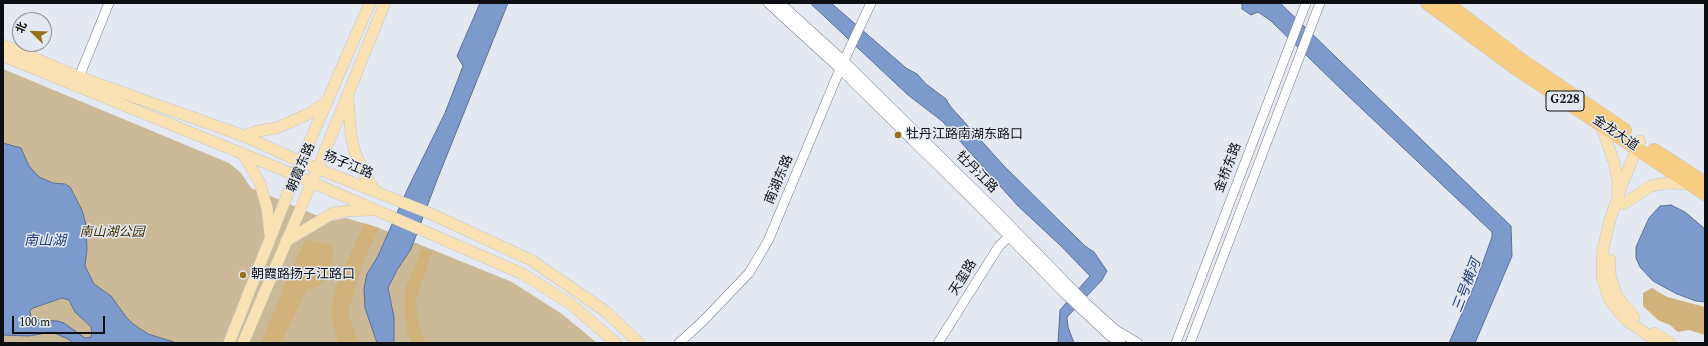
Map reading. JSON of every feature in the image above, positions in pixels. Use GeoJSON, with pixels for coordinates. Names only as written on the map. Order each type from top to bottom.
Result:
{"type":"FeatureCollection","features":[{"type":"Feature","properties":{"kind":"highway","name":"金龙大道"},"geometry":{"type":"LineString","coordinates":[[1428,3],[1518,70],[1601,125],[1705,183]]}},
{"type":"Feature","properties":{"kind":"highway","name":"金龙大道"},"geometry":{"type":"LineString","coordinates":[[1447,3],[1689,184],[1705,194]]}},
{"type":"Feature","properties":{"kind":"main road","name":"朝霞东路"},"geometry":{"type":"LineString","coordinates":[[229,343],[295,175],[370,3]]}},
{"type":"Feature","properties":{"kind":"main road","name":"朝霞东路"},"geometry":{"type":"LineString","coordinates":[[243,343],[318,168],[385,3]]}},
{"type":"Feature","properties":{"kind":"main road","name":"扬子江路"},"geometry":{"type":"LineString","coordinates":[[3,45],[79,76],[244,136],[301,162],[398,200],[531,260],[605,311],[639,343]]}},
{"type":"Feature","properties":{"kind":"main road"},"geometry":{"type":"LineString","coordinates":[[3,56],[295,175],[523,274],[572,305],[616,343]]}},
{"type":"Feature","properties":{"kind":"main road"},"geometry":{"type":"LineString","coordinates":[[348,94],[351,135],[355,153],[375,192]]}},
{"type":"Feature","properties":{"kind":"main road"},"geometry":{"type":"LineString","coordinates":[[244,136],[258,131],[277,128],[308,114],[327,102]]}},
{"type":"Feature","properties":{"kind":"main road"},"geometry":{"type":"LineString","coordinates":[[1601,125],[1614,162],[1618,183],[1619,205]]}},
{"type":"Feature","properties":{"kind":"main road"},"geometry":{"type":"LineString","coordinates":[[1641,147],[1619,205],[1614,225],[1610,253],[1610,274],[1616,295],[1630,314],[1648,330],[1670,343]]}},
{"type":"Feature","properties":{"kind":"main road"},"geometry":{"type":"LineString","coordinates":[[243,154],[260,183],[267,208],[270,238]]}},
{"type":"Feature","properties":{"kind":"main road"},"geometry":{"type":"LineString","coordinates":[[1659,343],[1625,319],[1609,299],[1602,277],[1602,254],[1609,223],[1619,205],[1650,186],[1668,183],[1689,184]]}},
{"type":"Feature","properties":{"kind":"main road"},"geometry":{"type":"LineString","coordinates":[[286,241],[333,213],[376,210]]}},
{"type":"Feature","properties":{"kind":"street"},"geometry":{"type":"LineString","coordinates":[[79,76],[109,3]]}},
{"type":"Feature","properties":{"kind":"street","name":"牡丹江路"},"geometry":{"type":"LineString","coordinates":[[768,3],[842,65]]}},
{"type":"Feature","properties":{"kind":"street","name":"牡丹江路"},"geometry":{"type":"LineString","coordinates":[[780,3],[1012,234],[1083,306],[1110,336],[1121,343]]}},
{"type":"Feature","properties":{"kind":"street","name":"南湖东路"},"geometry":{"type":"LineString","coordinates":[[679,343],[703,322],[749,273],[768,241],[842,65],[870,3]]}},
{"type":"Feature","properties":{"kind":"street","name":"金桥东路"},"geometry":{"type":"LineString","coordinates":[[1176,343],[1306,3]]}},
{"type":"Feature","properties":{"kind":"street","name":"金桥东路"},"geometry":{"type":"LineString","coordinates":[[1190,343],[1320,3]]}},
{"type":"Feature","properties":{"kind":"street","name":"天玺路"},"geometry":{"type":"LineString","coordinates":[[938,343],[999,246],[1012,234]]}},
{"type":"Feature","properties":{"kind":"street","name":"牡丹江路"},"geometry":{"type":"LineString","coordinates":[[1083,306],[1116,330],[1138,343]]}},
{"type":"Feature","properties":{"kind":"green space","name":"南山湖公园"},"geometry":{"type":"Polygon","coordinates":[[[3,69],[229,163],[241,173],[251,188],[330,221],[346,218],[379,228],[512,282],[562,314],[597,343],[3,343],[3,69]]]}},
{"type":"Feature","properties":{"kind":"shaded area"},"geometry":{"type":"Polygon","coordinates":[[[364,223],[379,228],[364,260],[348,312],[358,343],[338,343],[331,314],[335,291],[364,223]]]}},
{"type":"Feature","properties":{"kind":"shaded area"},"geometry":{"type":"Polygon","coordinates":[[[307,239],[331,245],[334,254],[330,271],[319,287],[307,289],[281,343],[261,343],[293,265],[307,239]]]}},
{"type":"Feature","properties":{"kind":"shaded area"},"geometry":{"type":"Polygon","coordinates":[[[422,248],[432,252],[416,300],[418,321],[425,343],[412,343],[407,332],[405,289],[422,248]]]}},
{"type":"Feature","properties":{"kind":"shaded area"},"geometry":{"type":"Polygon","coordinates":[[[1652,288],[1667,297],[1705,307],[1705,335],[1689,330],[1678,332],[1670,325],[1658,320],[1643,306],[1643,293],[1652,288]]]}},
{"type":"Feature","properties":{"kind":"water"},"geometry":{"type":"Polygon","coordinates":[[[480,3],[508,3],[411,249],[397,270],[388,288],[394,317],[394,343],[377,343],[365,308],[364,288],[367,274],[378,256],[408,188],[445,113],[463,66],[457,56],[480,3]]]}},
{"type":"Feature","properties":{"kind":"water"},"geometry":{"type":"Polygon","coordinates":[[[810,3],[831,3],[906,68],[917,74],[926,84],[946,99],[950,106],[1003,165],[1085,246],[1094,252],[1107,271],[1102,280],[1067,317],[1068,327],[1074,343],[1058,343],[1060,310],[1090,276],[1061,246],[1018,206],[942,121],[908,95],[810,3]]]}},
{"type":"Feature","properties":{"kind":"water"},"geometry":{"type":"Polygon","coordinates":[[[1242,3],[1280,3],[1511,226],[1512,256],[1475,343],[1449,343],[1475,284],[1492,237],[1492,232],[1271,21],[1258,12],[1251,15],[1242,9],[1242,3]]]}},
{"type":"Feature","properties":{"kind":"water","name":"南山湖"},"geometry":{"type":"Polygon","coordinates":[[[3,143],[21,148],[29,166],[39,177],[53,183],[65,184],[70,187],[82,210],[86,225],[87,249],[85,266],[94,284],[111,296],[133,324],[148,334],[177,343],[73,343],[68,339],[52,332],[29,336],[3,335],[3,143]],[[62,298],[33,308],[30,311],[31,318],[34,320],[58,321],[64,323],[85,338],[91,337],[91,327],[75,312],[69,300],[62,298]]]}},
{"type":"Feature","properties":{"kind":"water"},"geometry":{"type":"Polygon","coordinates":[[[1671,205],[1685,212],[1705,229],[1705,302],[1696,301],[1677,294],[1653,281],[1640,267],[1636,258],[1636,247],[1649,218],[1660,206],[1671,205]]]}},
{"type":"Feature","properties":{"kind":"place","name":"牡丹江路南湖东路口"},"geometry":{"type":"Point","coordinates":[898,135]}},
{"type":"Feature","properties":{"kind":"place","name":"朝霞路扬子江路口"},"geometry":{"type":"Point","coordinates":[243,275]}},
{"type":"Feature","properties":{"kind":"water label","name":"三号横河"},"geometry":{"type":"Point","coordinates":[1468,286]}}]}
